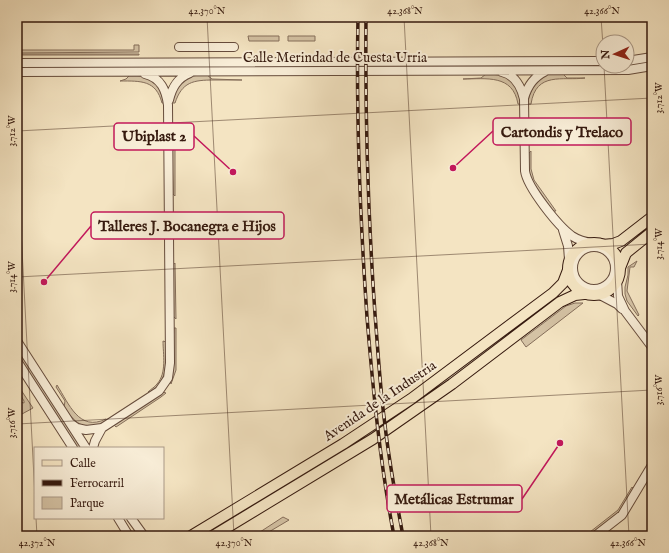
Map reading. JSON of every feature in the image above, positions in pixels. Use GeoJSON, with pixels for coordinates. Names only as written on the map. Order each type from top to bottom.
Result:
{"type":"FeatureCollection","features":[{"type":"Feature","properties":{"kind":"main road"},"geometry":{"type":"LineString","coordinates":[[598,244],[614,244],[621,241],[652,217]]}},
{"type":"Feature","properties":{"kind":"main road"},"geometry":{"type":"LineString","coordinates":[[571,262],[572,285],[584,294],[600,295],[610,290],[617,280],[626,253],[652,232]]}},
{"type":"Feature","properties":{"kind":"main road","name":"Avenida de la Industria"},"geometry":{"type":"LineString","coordinates":[[191,536],[343,444],[411,399],[563,283],[578,248],[588,244],[598,244]]}},
{"type":"Feature","properties":{"kind":"main road"},"geometry":{"type":"LineString","coordinates":[[598,244],[615,254],[620,268]]}},
{"type":"Feature","properties":{"kind":"main road","name":"Avenida de la Industria"},"geometry":{"type":"LineString","coordinates":[[213,536],[357,449],[452,384],[560,302],[575,295],[584,294]]}},
{"type":"Feature","properties":{"kind":"street"},"geometry":{"type":"LineString","coordinates":[[179,47],[234,47]]}},
{"type":"Feature","properties":{"kind":"street"},"geometry":{"type":"LineString","coordinates":[[635,60],[652,57]]}},
{"type":"Feature","properties":{"kind":"street","name":"Calle Merindad de Cuesta Urria"},"geometry":{"type":"LineString","coordinates":[[17,63],[595,61]]}},
{"type":"Feature","properties":{"kind":"street","name":"Calle Merindad de Cuesta Urria"},"geometry":{"type":"LineString","coordinates":[[17,72],[628,70],[652,66]]}},
{"type":"Feature","properties":{"kind":"street"},"geometry":{"type":"LineString","coordinates":[[496,70],[506,73],[515,79],[521,88],[524,99],[525,175],[530,187],[563,229],[581,241],[598,244]]}},
{"type":"Feature","properties":{"kind":"street"},"geometry":{"type":"LineString","coordinates":[[524,99],[530,84],[535,78],[548,70]]}},
{"type":"Feature","properties":{"kind":"street"},"geometry":{"type":"LineString","coordinates":[[70,423],[77,428],[86,430],[102,428],[155,394],[164,384],[169,374],[168,105],[165,90],[160,82],[150,75],[138,72]]}},
{"type":"Feature","properties":{"kind":"street"},"geometry":{"type":"LineString","coordinates":[[168,105],[171,92],[176,83],[184,75],[193,72]]}},
{"type":"Feature","properties":{"kind":"street"},"geometry":{"type":"LineString","coordinates":[[563,229],[571,262],[573,264],[573,274],[578,283],[586,288],[596,290],[601,289],[609,283],[614,274],[615,266],[613,259],[607,252],[598,247],[585,249],[571,262]]}},
{"type":"Feature","properties":{"kind":"street"},"geometry":{"type":"LineString","coordinates":[[617,280],[618,296],[625,311],[652,347]]}},
{"type":"Feature","properties":{"kind":"street"},"geometry":{"type":"LineString","coordinates":[[600,295],[617,304],[625,311]]}},
{"type":"Feature","properties":{"kind":"street"},"geometry":{"type":"LineString","coordinates":[[17,340],[85,447]]}},
{"type":"Feature","properties":{"kind":"street"},"geometry":{"type":"LineString","coordinates":[[17,361],[72,447]]}},
{"type":"Feature","properties":{"kind":"street"},"geometry":{"type":"LineString","coordinates":[[93,447],[102,428]]}},
{"type":"Feature","properties":{"kind":"street"},"geometry":{"type":"LineString","coordinates":[[595,536],[622,515],[652,465]]}},
{"type":"Feature","properties":{"kind":"street"},"geometry":{"type":"LineString","coordinates":[[119,519],[129,536]]}},
{"type":"Feature","properties":{"kind":"street"},"geometry":{"type":"LineString","coordinates":[[132,519],[144,536]]}},
{"type":"Feature","properties":{"kind":"green space"},"geometry":{"type":"Polygon","coordinates":[[[248,36],[279,36],[279,41],[249,41],[248,36]]]}},
{"type":"Feature","properties":{"kind":"green space"},"geometry":{"type":"Polygon","coordinates":[[[288,36],[315,36],[315,41],[288,41],[288,36]]]}},
{"type":"Feature","properties":{"kind":"green space"},"geometry":{"type":"Polygon","coordinates":[[[134,45],[139,45],[139,52],[17,53],[17,50],[134,50],[134,45]]]}},
{"type":"Feature","properties":{"kind":"green space"},"geometry":{"type":"Polygon","coordinates":[[[139,54],[139,55],[17,55],[139,54]]]}},
{"type":"Feature","properties":{"kind":"green space"},"geometry":{"type":"Polygon","coordinates":[[[595,64],[595,66],[17,67],[595,64]]]}},
{"type":"Feature","properties":{"kind":"green space"},"geometry":{"type":"Polygon","coordinates":[[[486,74],[500,75],[511,80],[520,96],[521,104],[518,104],[511,87],[504,83],[489,79],[463,79],[481,78],[486,74]]]}},
{"type":"Feature","properties":{"kind":"green space"},"geometry":{"type":"Polygon","coordinates":[[[549,74],[563,74],[567,78],[585,78],[560,79],[544,82],[538,86],[531,104],[528,104],[530,94],[534,86],[540,79],[549,74]]]}},
{"type":"Feature","properties":{"kind":"green space"},"geometry":{"type":"Polygon","coordinates":[[[130,75],[150,78],[154,81],[160,89],[165,103],[162,103],[156,90],[147,83],[120,81],[126,79],[130,75]]]}},
{"type":"Feature","properties":{"kind":"green space"},"geometry":{"type":"Polygon","coordinates":[[[198,75],[207,75],[212,79],[242,80],[207,80],[194,82],[185,86],[175,103],[172,103],[174,93],[180,84],[188,78],[198,75]]]}},
{"type":"Feature","properties":{"kind":"green space"},"geometry":{"type":"Polygon","coordinates":[[[175,149],[175,196],[173,194],[172,151],[175,149]]]}},
{"type":"Feature","properties":{"kind":"green space"},"geometry":{"type":"Polygon","coordinates":[[[531,151],[531,169],[534,180],[556,211],[553,211],[532,181],[528,171],[529,153],[531,151]]]}},
{"type":"Feature","properties":{"kind":"green space"},"geometry":{"type":"Polygon","coordinates":[[[637,261],[634,267],[630,267],[627,291],[639,315],[638,316],[627,301],[625,294],[628,267],[637,261]]]}},
{"type":"Feature","properties":{"kind":"green space"},"geometry":{"type":"Polygon","coordinates":[[[175,263],[176,319],[173,316],[173,265],[175,263]]]}},
{"type":"Feature","properties":{"kind":"green space"},"geometry":{"type":"Polygon","coordinates":[[[575,303],[583,303],[526,347],[521,340],[566,306],[575,303]]]}},
{"type":"Feature","properties":{"kind":"green space"},"geometry":{"type":"Polygon","coordinates":[[[174,328],[176,328],[176,370],[171,384],[170,380],[174,328]]]}},
{"type":"Feature","properties":{"kind":"green space"},"geometry":{"type":"Polygon","coordinates":[[[163,341],[166,342],[166,363],[164,375],[157,387],[151,392],[148,392],[160,380],[162,374],[164,363],[163,341]]]}},
{"type":"Feature","properties":{"kind":"green space"},"geometry":{"type":"Polygon","coordinates":[[[17,348],[81,447],[76,447],[17,354],[17,348]]]}},
{"type":"Feature","properties":{"kind":"green space"},"geometry":{"type":"Polygon","coordinates":[[[17,384],[33,408],[22,414],[17,409],[17,401],[24,403],[24,401],[17,389],[17,384]]]}},
{"type":"Feature","properties":{"kind":"green space"},"geometry":{"type":"Polygon","coordinates":[[[57,385],[71,408],[82,419],[89,422],[97,422],[106,419],[107,421],[100,425],[88,427],[78,423],[64,407],[65,401],[56,387],[57,385]]]}},
{"type":"Feature","properties":{"kind":"green space"},"geometry":{"type":"Polygon","coordinates":[[[163,392],[166,393],[116,427],[114,425],[163,392]]]}},
{"type":"Feature","properties":{"kind":"green space"},"geometry":{"type":"Polygon","coordinates":[[[632,487],[634,489],[619,513],[593,533],[590,532],[618,510],[632,487]]]}},
{"type":"Feature","properties":{"kind":"green space"},"geometry":{"type":"Polygon","coordinates":[[[283,517],[289,520],[262,536],[257,536],[260,532],[283,517]]]}},
{"type":"Feature","properties":{"kind":"railway"},"geometry":{"type":"LineString","coordinates":[[358,17],[359,167],[367,317],[378,426],[394,536]]}},
{"type":"Feature","properties":{"kind":"railway"},"geometry":{"type":"LineString","coordinates":[[366,17],[366,91],[370,240],[375,314],[380,383],[387,439],[403,536]]}},
{"type":"Feature","properties":{"kind":"place","name":"Cartondis y Trelaco"},"geometry":{"type":"Point","coordinates":[453,168]}},
{"type":"Feature","properties":{"kind":"place","name":"Ubiplast 2"},"geometry":{"type":"Point","coordinates":[233,172]}},
{"type":"Feature","properties":{"kind":"place","name":"Talleres J. Bocanegra e Hijos"},"geometry":{"type":"Point","coordinates":[44,282]}},
{"type":"Feature","properties":{"kind":"place","name":"Metálicas Estrumar"},"geometry":{"type":"Point","coordinates":[560,443]}}]}
